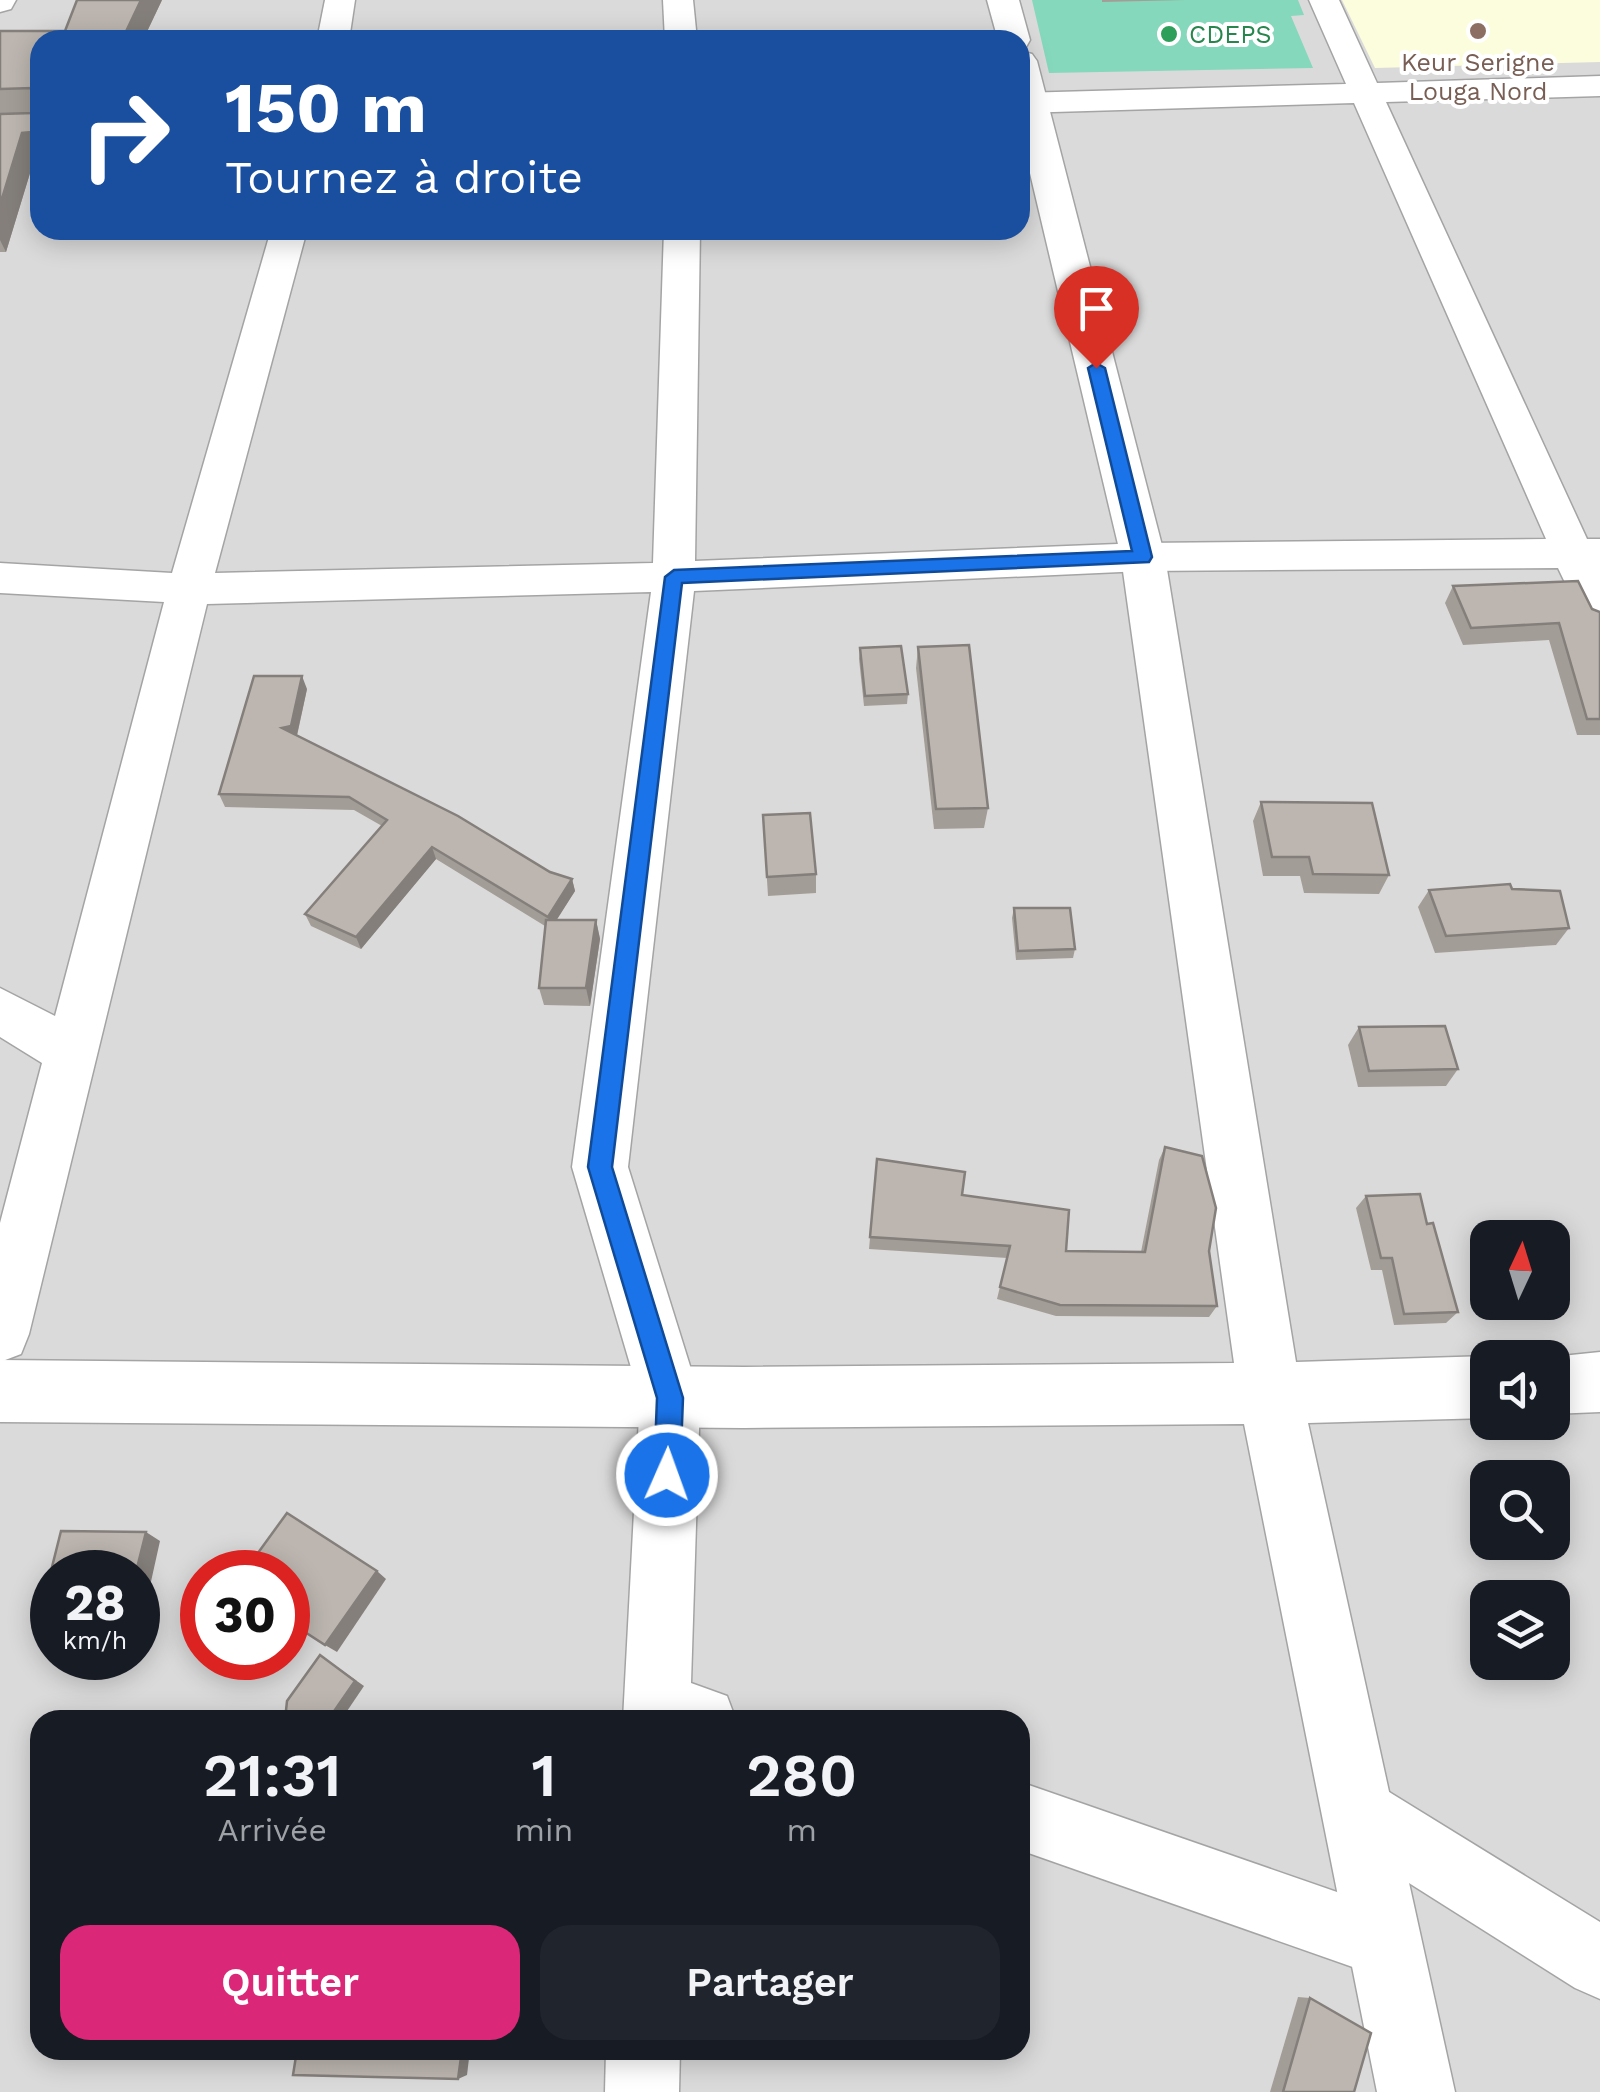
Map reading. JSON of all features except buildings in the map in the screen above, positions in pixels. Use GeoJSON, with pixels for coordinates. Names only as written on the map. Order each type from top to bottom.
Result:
{"type":"FeatureCollection","features":[{"type":"Feature","properties":{"kind":"street"},"geometry":{"type":"LineString","coordinates":[[336,30],[340,0]]}},
{"type":"Feature","properties":{"kind":"street"},"geometry":{"type":"LineString","coordinates":[[678,0],[680,30]]}},
{"type":"Feature","properties":{"kind":"street"},"geometry":{"type":"LineString","coordinates":[[1004,0],[1012,30]]}},
{"type":"Feature","properties":{"kind":"street"},"geometry":{"type":"LineString","coordinates":[[1324,0],[1363,90],[1587,554],[1600,612]]}},
{"type":"Feature","properties":{"kind":"street"},"geometry":{"type":"LineString","coordinates":[[1030,89],[1600,86]]}},
{"type":"Feature","properties":{"kind":"street"},"geometry":{"type":"LineString","coordinates":[[1030,113],[1143,557],[1270,1395],[1416,2092]]}},
{"type":"Feature","properties":{"kind":"street"},"geometry":{"type":"LineString","coordinates":[[0,1334],[189,589],[287,240]]}},
{"type":"Feature","properties":{"kind":"street"},"geometry":{"type":"LineString","coordinates":[[672,1710],[670,1398],[600,1167],[674,577],[682,240]]}},
{"type":"Feature","properties":{"kind":"street"},"geometry":{"type":"LineString","coordinates":[[0,578],[189,589],[674,577],[1143,557],[1587,554]]}},
{"type":"Feature","properties":{"kind":"street"},"geometry":{"type":"LineString","coordinates":[[0,1010],[70,1052]]}},
{"type":"Feature","properties":{"kind":"street"},"geometry":{"type":"LineString","coordinates":[[1570,1383],[1600,1382]]}},
{"type":"Feature","properties":{"kind":"street"},"geometry":{"type":"LineString","coordinates":[[0,1391],[670,1398],[1270,1395],[1470,1388]]}},
{"type":"Feature","properties":{"kind":"street"},"geometry":{"type":"LineString","coordinates":[[1358,1811],[1600,1963]]}},
{"type":"Feature","properties":{"kind":"street"},"geometry":{"type":"LineString","coordinates":[[1030,1819],[1384,1942]]}},
{"type":"Feature","properties":{"kind":"street"},"geometry":{"type":"LineString","coordinates":[[642,2092],[643,2060]]}},
{"type":"Feature","properties":{"kind":"shaded area"},"geometry":{"type":"Polygon","coordinates":[[[0,0],[1600,0],[1600,2092],[0,2092],[0,0]]]}},
{"type":"Feature","properties":{"kind":"shaded area","name":"Keur Serigne Louga Nord"},"geometry":{"type":"Polygon","coordinates":[[[1342,0],[1600,0],[1600,62],[1375,68],[1342,0]]]}},
{"type":"Feature","properties":{"kind":"green space","name":"CDEPS"},"geometry":{"type":"Polygon","coordinates":[[[1032,0],[1298,0],[1304,15],[1291,16],[1313,68],[1049,73],[1032,0]]]}},
{"type":"Feature","properties":{"kind":"place","name":"Keur Serigne Louga Nord"},"geometry":{"type":"Point","coordinates":[1478,31]}},
{"type":"Feature","properties":{"kind":"place","name":"CDEPS"},"geometry":{"type":"Point","coordinates":[1169,34]}},
{"type":"Feature","properties":{"kind":"route"},"geometry":{"type":"LineString","coordinates":[[667,1475],[670,1398],[600,1167],[674,577],[1143,557],[1096,368]]}}]}
